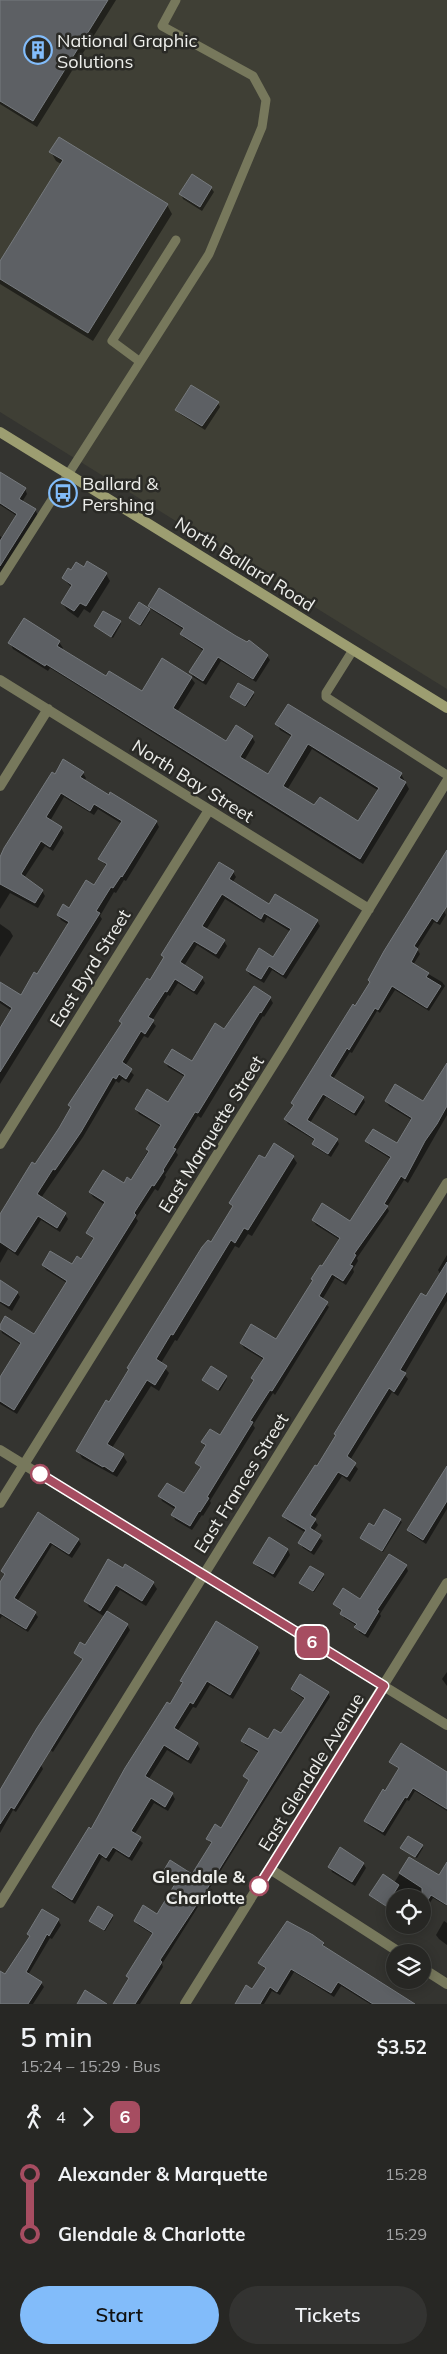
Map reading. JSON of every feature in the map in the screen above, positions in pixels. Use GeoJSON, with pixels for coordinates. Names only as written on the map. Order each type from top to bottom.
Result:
{"type":"FeatureCollection","features":[{"type":"Feature","properties":{"kind":"main road","name":"North Ballard Road"},"geometry":{"type":"LineString","coordinates":[[0,432],[447,708]]}},
{"type":"Feature","properties":{"kind":"street","name":"North Bay Street"},"geometry":{"type":"LineString","coordinates":[[0,680],[368,909]]}},
{"type":"Feature","properties":{"kind":"street"},"geometry":{"type":"LineString","coordinates":[[0,786],[48,709]]}},
{"type":"Feature","properties":{"kind":"street","name":"East Marquette Street"},"geometry":{"type":"LineString","coordinates":[[0,1503],[447,781]]}},
{"type":"Feature","properties":{"kind":"street","name":"East Byrd Street"},"geometry":{"type":"LineString","coordinates":[[0,1144],[209,810]]}},
{"type":"Feature","properties":{"kind":"street","name":"East Frances Street"},"geometry":{"type":"LineString","coordinates":[[0,1903],[447,1183]]}},
{"type":"Feature","properties":{"kind":"street"},"geometry":{"type":"LineString","coordinates":[[0,1450],[447,1725]]}},
{"type":"Feature","properties":{"kind":"street","name":"East Glendale Avenue"},"geometry":{"type":"LineString","coordinates":[[186,2004],[447,1583]]}},
{"type":"Feature","properties":{"kind":"street"},"geometry":{"type":"LineString","coordinates":[[270,1869],[387,1944]]}},
{"type":"Feature","properties":{"kind":"street"},"geometry":{"type":"LineString","coordinates":[[431,1974],[447,1984]]}},
{"type":"Feature","properties":{"kind":"lane"},"geometry":{"type":"LineString","coordinates":[[0,581],[209,254],[262,127],[266,100],[254,76],[162,26],[176,0]]}},
{"type":"Feature","properties":{"kind":"lane"},"geometry":{"type":"LineString","coordinates":[[139,362],[112,341],[176,240]]}},
{"type":"Feature","properties":{"kind":"lane"},"geometry":{"type":"LineString","coordinates":[[353,650],[326,693],[326,697],[447,775]]}},
{"type":"Feature","properties":{"kind":"shaded area"},"geometry":{"type":"Polygon","coordinates":[[[0,0],[447,0],[447,689],[0,412],[0,0]]]}},
{"type":"Feature","properties":{"kind":"building","name":"National Graphic Solutions"},"geometry":{"type":"Polygon","coordinates":[[[0,0],[108,0],[33,121],[0,101],[0,0]]]}},
{"type":"Feature","properties":{"kind":"building"},"geometry":{"type":"Polygon","coordinates":[[[59,137],[168,204],[88,333],[0,279],[0,261],[63,160],[49,152],[59,137]]]}},
{"type":"Feature","properties":{"kind":"building"},"geometry":{"type":"Polygon","coordinates":[[[192,174],[212,187],[200,207],[179,194],[192,174]]]}},
{"type":"Feature","properties":{"kind":"building"},"geometry":{"type":"Polygon","coordinates":[[[191,385],[219,402],[202,426],[175,410],[191,385]]]}},
{"type":"Feature","properties":{"kind":"building"},"geometry":{"type":"Polygon","coordinates":[[[0,472],[26,488],[19,499],[36,509],[0,566],[0,541],[17,514],[0,503],[0,472]]]}},
{"type":"Feature","properties":{"kind":"building"},"geometry":{"type":"Polygon","coordinates":[[[87,561],[107,573],[86,606],[80,603],[74,611],[61,603],[72,585],[62,578],[68,568],[71,570],[76,562],[84,567],[87,561]]]}},
{"type":"Feature","properties":{"kind":"building"},"geometry":{"type":"Polygon","coordinates":[[[159,588],[236,636],[247,642],[249,640],[268,655],[253,679],[218,657],[203,681],[189,672],[204,649],[180,634],[184,628],[148,606],[159,588]]]}},
{"type":"Feature","properties":{"kind":"building"},"geometry":{"type":"Polygon","coordinates":[[[139,602],[150,609],[140,625],[129,618],[139,602]]]}},
{"type":"Feature","properties":{"kind":"building"},"geometry":{"type":"Polygon","coordinates":[[[103,611],[121,621],[111,637],[94,626],[103,611]]]}},
{"type":"Feature","properties":{"kind":"building"},"geometry":{"type":"Polygon","coordinates":[[[24,618],[60,641],[57,646],[106,676],[109,671],[142,691],[162,658],[192,677],[173,708],[226,741],[236,725],[253,736],[240,757],[268,774],[292,735],[275,724],[288,704],[402,773],[399,778],[406,782],[360,859],[46,664],[45,666],[8,643],[24,618]],[[308,744],[283,786],[314,805],[320,797],[358,821],[379,788],[308,744]]]}},
{"type":"Feature","properties":{"kind":"building"},"geometry":{"type":"Polygon","coordinates":[[[238,683],[254,692],[245,706],[230,697],[238,683]]]}},
{"type":"Feature","properties":{"kind":"building"},"geometry":{"type":"Polygon","coordinates":[[[63,759],[84,772],[80,777],[109,795],[110,792],[157,821],[122,877],[113,888],[111,887],[96,911],[100,913],[0,1072],[0,1028],[12,1008],[0,1000],[0,982],[21,995],[34,972],[37,974],[69,922],[57,915],[63,904],[69,908],[86,880],[94,885],[107,864],[98,859],[122,821],[94,804],[90,811],[61,793],[46,817],[62,827],[50,847],[41,841],[21,874],[43,890],[35,903],[0,884],[0,857],[4,848],[52,772],[55,774],[63,759]]]}},
{"type":"Feature","properties":{"kind":"building"},"geometry":{"type":"Polygon","coordinates":[[[447,850],[447,906],[437,922],[432,918],[414,946],[418,949],[411,962],[429,973],[426,977],[441,986],[427,1008],[392,986],[378,1010],[375,1008],[349,1050],[347,1048],[330,1076],[364,1097],[354,1113],[323,1094],[307,1120],[338,1139],[328,1154],[312,1144],[315,1139],[284,1119],[294,1105],[291,1103],[353,1004],[355,1006],[370,982],[368,980],[384,951],[447,850]]]}},
{"type":"Feature","properties":{"kind":"building"},"geometry":{"type":"Polygon","coordinates":[[[219,862],[234,871],[229,879],[269,904],[275,894],[318,920],[283,975],[269,966],[261,979],[246,970],[259,948],[273,957],[291,929],[264,913],[261,919],[222,894],[202,926],[225,940],[216,954],[194,941],[180,962],[203,977],[194,991],[175,979],[167,992],[165,991],[148,1017],[154,1020],[145,1034],[141,1031],[122,1062],[132,1069],[126,1079],[119,1074],[116,1079],[113,1077],[81,1132],[37,1194],[66,1213],[57,1228],[38,1216],[15,1252],[0,1242],[0,1214],[32,1162],[35,1164],[59,1128],[71,1107],[68,1105],[122,1023],[119,1021],[147,978],[150,980],[164,957],[161,955],[219,862]]]}},
{"type":"Feature","properties":{"kind":"building"},"geometry":{"type":"Polygon","coordinates":[[[254,986],[271,997],[198,1113],[195,1112],[173,1148],[176,1149],[164,1171],[154,1186],[152,1185],[134,1213],[136,1215],[14,1410],[0,1401],[0,1377],[21,1343],[0,1329],[5,1316],[34,1334],[67,1281],[42,1265],[50,1251],[72,1264],[77,1256],[81,1259],[94,1238],[86,1233],[105,1202],[89,1192],[103,1170],[124,1183],[127,1177],[131,1180],[149,1151],[146,1149],[161,1125],[135,1109],[147,1089],[168,1102],[185,1075],[164,1062],[172,1049],[192,1061],[215,1023],[224,1029],[254,986]]]}},
{"type":"Feature","properties":{"kind":"building"},"geometry":{"type":"Polygon","coordinates":[[[447,1063],[447,1106],[425,1141],[405,1179],[401,1176],[384,1204],[388,1206],[354,1254],[356,1255],[350,1265],[353,1266],[343,1281],[332,1274],[319,1296],[328,1302],[272,1391],[270,1390],[250,1421],[253,1422],[207,1497],[209,1498],[190,1526],[171,1515],[176,1507],[158,1496],[167,1483],[184,1493],[201,1467],[195,1463],[206,1445],[201,1442],[210,1429],[220,1435],[254,1380],[251,1378],[264,1358],[240,1343],[251,1324],[276,1339],[313,1280],[311,1279],[340,1238],[312,1220],[322,1203],[350,1221],[391,1157],[365,1141],[373,1129],[397,1143],[412,1118],[385,1101],[395,1084],[423,1101],[447,1063]]]}},
{"type":"Feature","properties":{"kind":"building"},"geometry":{"type":"Polygon","coordinates":[[[274,1143],[294,1156],[248,1230],[244,1228],[235,1243],[231,1240],[173,1335],[171,1334],[156,1359],[167,1366],[155,1385],[147,1380],[107,1444],[124,1454],[113,1472],[103,1467],[76,1451],[106,1400],[109,1402],[129,1369],[127,1368],[202,1247],[208,1240],[211,1242],[233,1206],[229,1203],[259,1155],[265,1158],[274,1143]]]}},
{"type":"Feature","properties":{"kind":"building"},"geometry":{"type":"Polygon","coordinates":[[[447,1262],[447,1291],[400,1370],[406,1373],[394,1392],[389,1388],[347,1456],[356,1463],[347,1477],[338,1472],[310,1515],[316,1519],[310,1528],[321,1535],[311,1551],[298,1543],[306,1530],[282,1516],[315,1465],[317,1466],[336,1435],[334,1434],[421,1293],[426,1296],[447,1262]]]}},
{"type":"Feature","properties":{"kind":"building"},"geometry":{"type":"Polygon","coordinates":[[[0,1280],[18,1292],[9,1306],[0,1301],[0,1280]]]}},
{"type":"Feature","properties":{"kind":"building"},"geometry":{"type":"Polygon","coordinates":[[[211,1366],[227,1376],[218,1390],[202,1380],[211,1366]]]}},
{"type":"Feature","properties":{"kind":"building"},"geometry":{"type":"Polygon","coordinates":[[[447,1466],[447,1501],[423,1540],[407,1530],[447,1466]]]}},
{"type":"Feature","properties":{"kind":"building"},"geometry":{"type":"Polygon","coordinates":[[[384,1509],[401,1519],[382,1551],[360,1538],[369,1523],[374,1526],[384,1509]]]}},
{"type":"Feature","properties":{"kind":"building"},"geometry":{"type":"Polygon","coordinates":[[[38,1512],[79,1539],[69,1554],[50,1542],[14,1598],[36,1612],[26,1629],[0,1613],[0,1582],[5,1574],[1,1571],[38,1512]]]}},
{"type":"Feature","properties":{"kind":"building"},"geometry":{"type":"Polygon","coordinates":[[[269,1537],[288,1549],[273,1574],[253,1563],[269,1537]]]}},
{"type":"Feature","properties":{"kind":"building"},"geometry":{"type":"Polygon","coordinates":[[[389,1554],[407,1565],[377,1610],[379,1611],[365,1634],[354,1627],[357,1624],[340,1614],[342,1610],[333,1604],[343,1588],[360,1599],[389,1554]]]}},
{"type":"Feature","properties":{"kind":"building"},"geometry":{"type":"Polygon","coordinates":[[[108,1559],[123,1568],[125,1564],[154,1582],[142,1601],[116,1585],[100,1611],[84,1601],[108,1559]]]}},
{"type":"Feature","properties":{"kind":"building"},"geometry":{"type":"Polygon","coordinates":[[[310,1566],[324,1574],[313,1591],[299,1583],[310,1566]]]}},
{"type":"Feature","properties":{"kind":"building"},"geometry":{"type":"Polygon","coordinates":[[[107,1611],[128,1624],[14,1809],[11,1807],[0,1824],[0,1790],[37,1728],[83,1659],[74,1653],[80,1642],[85,1645],[107,1611]]]}},
{"type":"Feature","properties":{"kind":"building"},"geometry":{"type":"Polygon","coordinates":[[[216,1621],[258,1647],[230,1695],[207,1681],[193,1704],[190,1702],[174,1728],[198,1743],[188,1760],[164,1745],[145,1776],[173,1793],[165,1807],[151,1798],[131,1831],[141,1837],[129,1857],[113,1847],[106,1858],[99,1853],[72,1900],[52,1887],[89,1827],[91,1829],[125,1768],[167,1702],[170,1704],[183,1682],[180,1681],[216,1621]]]}},
{"type":"Feature","properties":{"kind":"building"},"geometry":{"type":"Polygon","coordinates":[[[300,1674],[329,1692],[207,1889],[160,1960],[162,1962],[135,2004],[113,2004],[129,1978],[126,1976],[153,1933],[134,1921],[143,1905],[157,1914],[175,1884],[161,1875],[170,1860],[192,1874],[212,1842],[206,1839],[215,1824],[221,1828],[249,1780],[243,1776],[259,1751],[241,1741],[249,1728],[268,1739],[274,1729],[281,1733],[305,1698],[291,1689],[300,1674]]]}},
{"type":"Feature","properties":{"kind":"building"},"geometry":{"type":"Polygon","coordinates":[[[401,1743],[447,1772],[447,1809],[413,1788],[407,1798],[405,1797],[383,1832],[364,1821],[383,1789],[385,1791],[399,1768],[389,1762],[401,1743]]]}},
{"type":"Feature","properties":{"kind":"building"},"geometry":{"type":"Polygon","coordinates":[[[408,1836],[423,1845],[415,1857],[400,1848],[408,1836]]]}},
{"type":"Feature","properties":{"kind":"building"},"geometry":{"type":"Polygon","coordinates":[[[340,1847],[364,1863],[352,1882],[328,1867],[340,1847]]]}},
{"type":"Feature","properties":{"kind":"building"},"geometry":{"type":"Polygon","coordinates":[[[409,1857],[439,1875],[447,1862],[447,1905],[431,1895],[431,1889],[422,1889],[399,1873],[409,1857]]]}},
{"type":"Feature","properties":{"kind":"building"},"geometry":{"type":"Polygon","coordinates":[[[383,1874],[399,1885],[397,1889],[386,1889],[386,1906],[369,1895],[383,1874]]]}},
{"type":"Feature","properties":{"kind":"building"},"geometry":{"type":"Polygon","coordinates":[[[98,1906],[113,1915],[104,1930],[89,1921],[98,1906]]]}},
{"type":"Feature","properties":{"kind":"building"},"geometry":{"type":"Polygon","coordinates":[[[42,1909],[59,1919],[49,1936],[47,1934],[26,1972],[42,1982],[28,2004],[0,2004],[0,1971],[5,1974],[30,1936],[27,1934],[42,1909]]]}},
{"type":"Feature","properties":{"kind":"building"},"geometry":{"type":"Polygon","coordinates":[[[287,1921],[313,1935],[324,1943],[322,1945],[386,1986],[386,1989],[391,1989],[415,2004],[373,2004],[338,1982],[331,1993],[291,1969],[277,1992],[270,1987],[260,2004],[235,2004],[246,1985],[252,1989],[266,1968],[258,1963],[287,1921]]]}},
{"type":"Feature","properties":{"kind":"building"},"geometry":{"type":"Polygon","coordinates":[[[85,1990],[107,2004],[77,2004],[85,1990]]]}},
{"type":"Feature","properties":{"kind":"bus line","name":"6"},"geometry":{"type":"LineString","coordinates":[[40,1474],[384,1686],[259,1886]]}},
{"type":"Feature","properties":{"kind":"place","name":"National Graphic Solutions"},"geometry":{"type":"Point","coordinates":[38,50]}},
{"type":"Feature","properties":{"kind":"place","name":"Ballard & Pershing"},"geometry":{"type":"Point","coordinates":[63,493]}},
{"type":"Feature","properties":{"kind":"place","name":"Glendale & Charlotte"},"geometry":{"type":"Point","coordinates":[259,1886]}}]}
